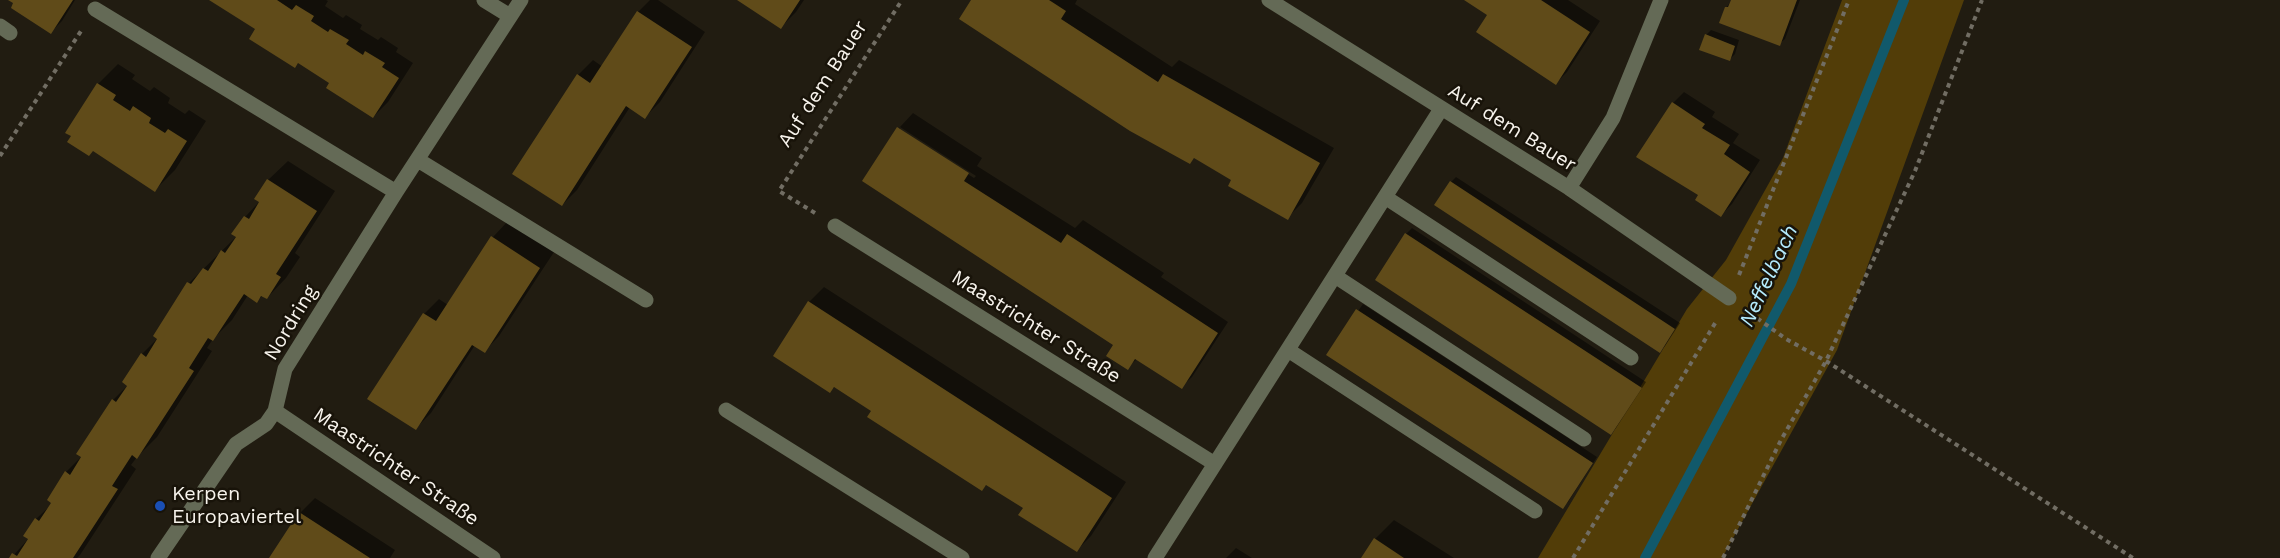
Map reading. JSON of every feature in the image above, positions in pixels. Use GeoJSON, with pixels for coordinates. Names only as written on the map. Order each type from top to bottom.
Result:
{"type":"FeatureCollection","features":[{"type":"Feature","properties":{"kind":"street"},"geometry":{"type":"LineString","coordinates":[[484,0],[510,16]]}},
{"type":"Feature","properties":{"kind":"street","name":"Nordring"},"geometry":{"type":"LineString","coordinates":[[275,411],[285,369],[396,192],[521,0]]}},
{"type":"Feature","properties":{"kind":"street","name":"Auf dem Bauer"},"geometry":{"type":"LineString","coordinates":[[1269,0],[1569,188],[1730,298]]}},
{"type":"Feature","properties":{"kind":"street"},"geometry":{"type":"LineString","coordinates":[[1569,188],[1613,118],[1661,0]]}},
{"type":"Feature","properties":{"kind":"street"},"geometry":{"type":"LineString","coordinates":[[95,9],[396,192]]}},
{"type":"Feature","properties":{"kind":"street"},"geometry":{"type":"LineString","coordinates":[[1155,558],[1441,109]]}},
{"type":"Feature","properties":{"kind":"street"},"geometry":{"type":"LineString","coordinates":[[418,160],[646,300]]}},
{"type":"Feature","properties":{"kind":"street"},"geometry":{"type":"LineString","coordinates":[[1385,198],[1631,358]]}},
{"type":"Feature","properties":{"kind":"street","name":"Maastrichter Straße"},"geometry":{"type":"LineString","coordinates":[[835,226],[1215,464]]}},
{"type":"Feature","properties":{"kind":"street"},"geometry":{"type":"LineString","coordinates":[[1335,276],[1584,439]]}},
{"type":"Feature","properties":{"kind":"street"},"geometry":{"type":"LineString","coordinates":[[1288,350],[1535,512]]}},
{"type":"Feature","properties":{"kind":"street"},"geometry":{"type":"LineString","coordinates":[[726,410],[962,558]]}},
{"type":"Feature","properties":{"kind":"street"},"geometry":{"type":"LineString","coordinates":[[158,558],[236,444],[266,424],[275,411]]}},
{"type":"Feature","properties":{"kind":"street","name":"Maastrichter Straße"},"geometry":{"type":"LineString","coordinates":[[275,411],[491,557]]}},
{"type":"Feature","properties":{"kind":"path","name":"Auf dem Bauer"},"geometry":{"type":"LineString","coordinates":[[835,226],[779,191],[902,0]]}},
{"type":"Feature","properties":{"kind":"path"},"geometry":{"type":"LineString","coordinates":[[1723,558],[1781,440],[1826,361],[1915,171],[1982,0]]}},
{"type":"Feature","properties":{"kind":"path"},"geometry":{"type":"LineString","coordinates":[[0,156],[95,9]]}},
{"type":"Feature","properties":{"kind":"path"},"geometry":{"type":"LineString","coordinates":[[1730,298],[1786,339],[1826,361],[2133,558]]}},
{"type":"Feature","properties":{"kind":"shaded area"},"geometry":{"type":"Polygon","coordinates":[[[1842,0],[1964,0],[1837,350],[1722,558],[1538,558],[1687,309],[1726,260],[1783,158],[1842,0]]]}},
{"type":"Feature","properties":{"kind":"building"},"geometry":{"type":"Polygon","coordinates":[[[8,0],[73,0],[51,34],[11,8],[13,3],[8,0]]]}},
{"type":"Feature","properties":{"kind":"building"},"geometry":{"type":"Polygon","coordinates":[[[209,0],[277,0],[292,10],[296,5],[314,16],[311,21],[328,32],[330,29],[349,40],[346,44],[363,55],[365,51],[385,63],[382,67],[399,78],[373,118],[326,88],[329,83],[298,63],[295,68],[249,39],[255,29],[209,0]]]}},
{"type":"Feature","properties":{"kind":"building"},"geometry":{"type":"Polygon","coordinates":[[[737,0],[800,0],[781,29],[737,0]]]}},
{"type":"Feature","properties":{"kind":"building"},"geometry":{"type":"Polygon","coordinates":[[[971,0],[1049,0],[1066,11],[1061,19],[1158,82],[1163,74],[1320,163],[1288,220],[1228,186],[1231,180],[1194,158],[1190,164],[1130,131],[959,19],[971,0]]]}},
{"type":"Feature","properties":{"kind":"building"},"geometry":{"type":"Polygon","coordinates":[[[1464,0],[1541,0],[1590,32],[1556,85],[1476,32],[1487,15],[1464,0]]]}},
{"type":"Feature","properties":{"kind":"building"},"geometry":{"type":"Polygon","coordinates":[[[1731,0],[1797,0],[1780,46],[1719,23],[1725,7],[1728,7],[1731,0]]]}},
{"type":"Feature","properties":{"kind":"building"},"geometry":{"type":"Polygon","coordinates":[[[637,11],[692,47],[645,119],[626,106],[562,206],[512,174],[577,74],[590,83],[637,11]]]}},
{"type":"Feature","properties":{"kind":"building"},"geometry":{"type":"Polygon","coordinates":[[[1705,34],[1735,46],[1730,61],[1699,50],[1705,34]]]}},
{"type":"Feature","properties":{"kind":"building"},"geometry":{"type":"Polygon","coordinates":[[[97,83],[116,95],[113,100],[130,111],[133,106],[151,118],[149,123],[165,133],[168,129],[187,141],[155,192],[93,151],[89,156],[67,142],[71,136],[65,133],[97,83]]]}},
{"type":"Feature","properties":{"kind":"building"},"geometry":{"type":"Polygon","coordinates":[[[1672,102],[1705,124],[1702,128],[1730,145],[1724,154],[1750,172],[1721,217],[1695,200],[1698,195],[1636,157],[1672,102]]]}},
{"type":"Feature","properties":{"kind":"building"},"geometry":{"type":"Polygon","coordinates":[[[897,127],[969,173],[964,181],[1061,243],[1067,234],[1218,333],[1182,389],[1135,359],[1128,370],[1106,356],[1113,345],[862,181],[897,127]]]}},
{"type":"Feature","properties":{"kind":"building"},"geometry":{"type":"Polygon","coordinates":[[[267,179],[317,211],[276,274],[281,277],[267,299],[261,296],[257,303],[244,294],[213,341],[208,338],[189,368],[194,371],[137,459],[132,455],[112,486],[118,489],[73,558],[9,558],[12,553],[17,556],[28,539],[23,536],[35,518],[39,521],[51,503],[47,500],[65,471],[70,475],[81,457],[76,454],[112,399],[116,402],[127,386],[122,382],[141,353],[146,357],[157,339],[153,336],[187,282],[191,284],[203,268],[208,271],[221,250],[225,253],[236,237],[231,234],[244,216],[249,219],[259,202],[254,199],[267,179]]]}},
{"type":"Feature","properties":{"kind":"building"},"geometry":{"type":"Polygon","coordinates":[[[1450,181],[1675,329],[1660,353],[1434,205],[1450,181]]]}},
{"type":"Feature","properties":{"kind":"building"},"geometry":{"type":"Polygon","coordinates":[[[1405,233],[1642,388],[1611,435],[1375,280],[1405,233]]]}},
{"type":"Feature","properties":{"kind":"building"},"geometry":{"type":"Polygon","coordinates":[[[491,236],[540,268],[485,353],[472,345],[416,430],[367,399],[423,313],[436,321],[491,236]]]}},
{"type":"Feature","properties":{"kind":"building"},"geometry":{"type":"Polygon","coordinates":[[[808,301],[1112,498],[1077,552],[1018,515],[1023,508],[986,485],[982,491],[867,417],[871,411],[834,387],[830,393],[773,356],[808,301]]]}},
{"type":"Feature","properties":{"kind":"building"},"geometry":{"type":"Polygon","coordinates":[[[1356,309],[1593,463],[1563,509],[1326,355],[1356,309]]]}},
{"type":"Feature","properties":{"kind":"building"},"geometry":{"type":"Polygon","coordinates":[[[299,512],[370,558],[269,558],[299,512]]]}},
{"type":"Feature","properties":{"kind":"building"},"geometry":{"type":"Polygon","coordinates":[[[1374,538],[1404,558],[1361,558],[1374,538]]]}},
{"type":"Feature","properties":{"kind":"waterway","name":"Neffelbach"},"geometry":{"type":"LineString","coordinates":[[1645,558],[1791,284],[1904,0]]}},
{"type":"Feature","properties":{"kind":"place","name":"Kerpen Europaviertel"},"geometry":{"type":"Point","coordinates":[160,506]}}]}
